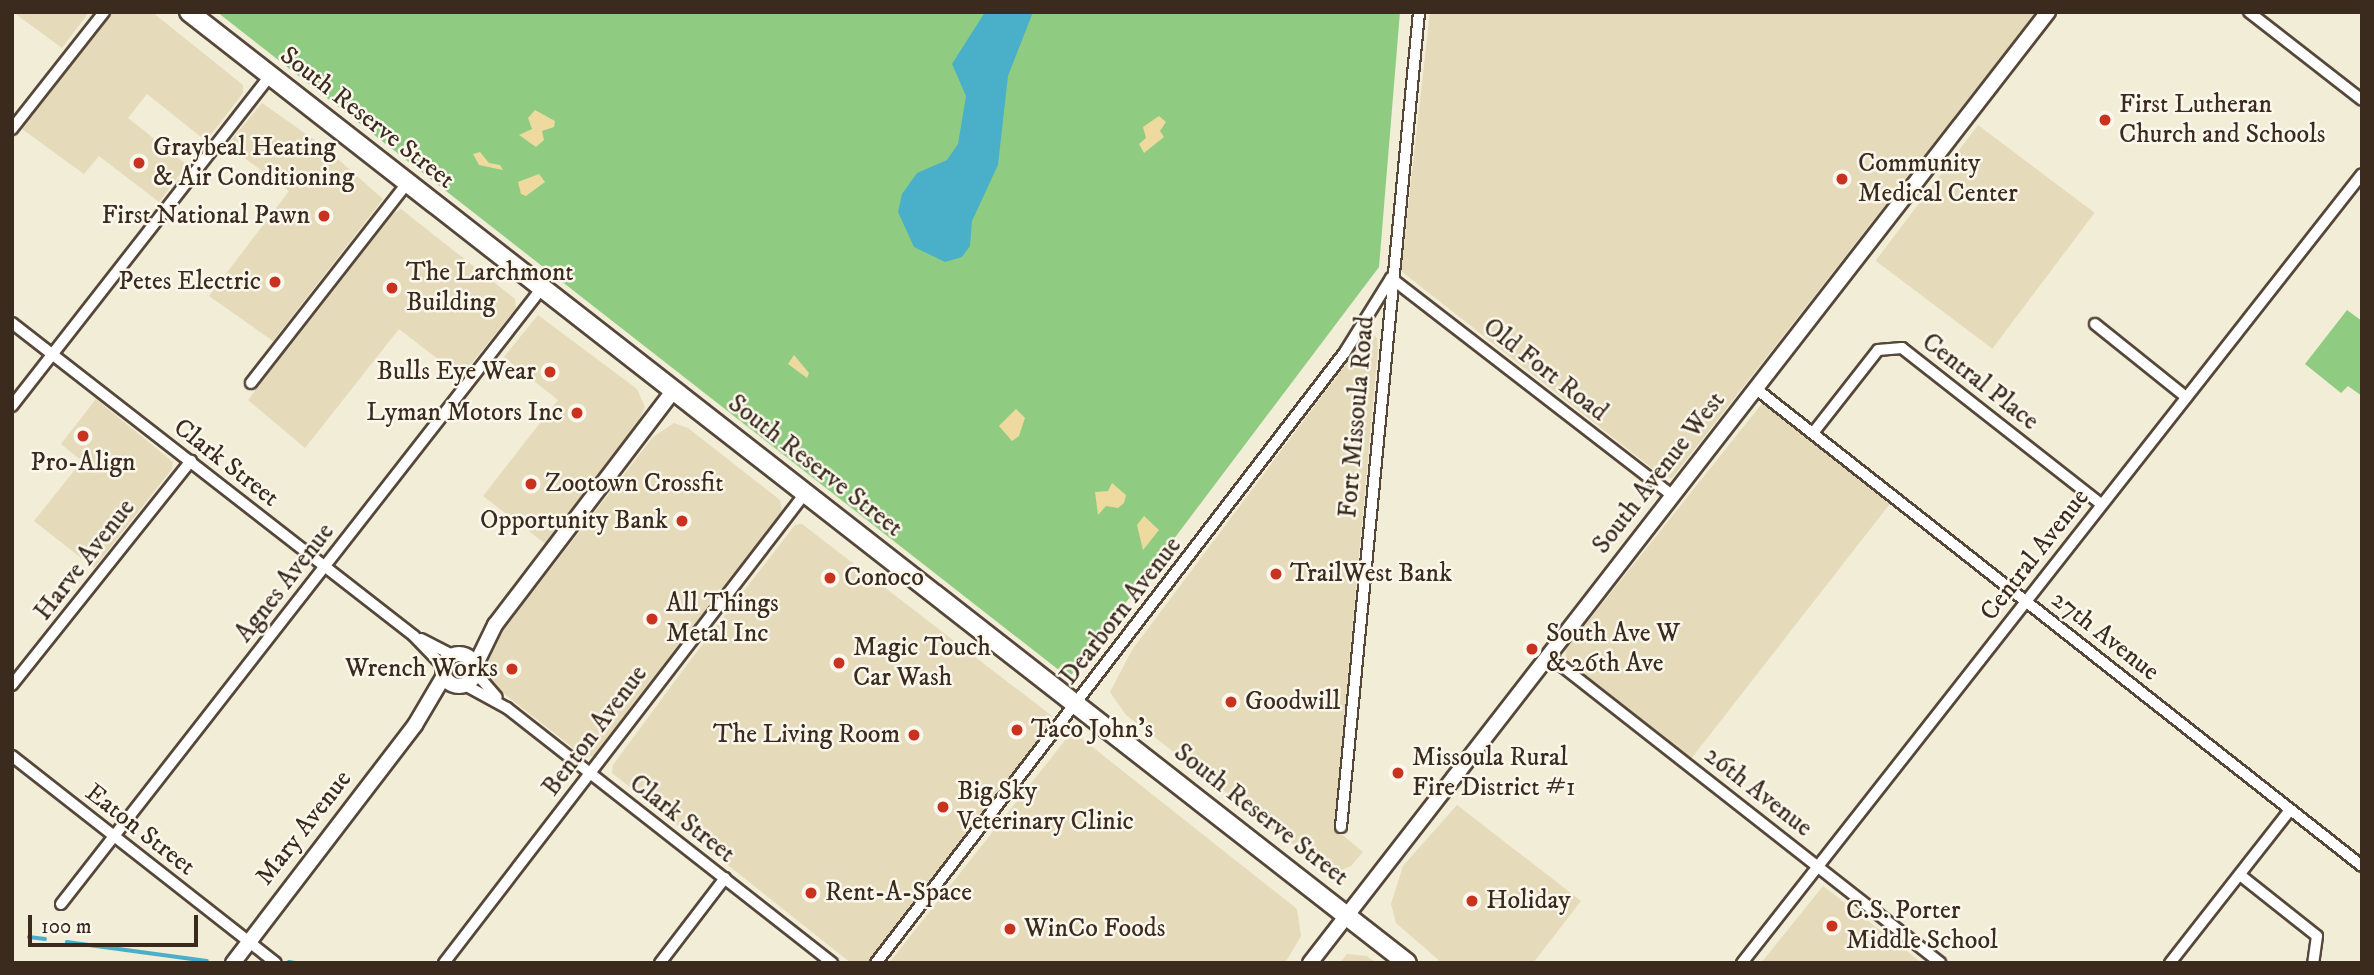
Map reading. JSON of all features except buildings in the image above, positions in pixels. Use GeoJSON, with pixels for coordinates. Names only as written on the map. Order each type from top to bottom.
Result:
{"type":"FeatureCollection","features":[{"type":"Feature","properties":{"kind":"highway","name":"South Reserve Street"},"geometry":{"type":"LineString","coordinates":[[189,12],[1407,963]]}},
{"type":"Feature","properties":{"kind":"street"},"geometry":{"type":"LineString","coordinates":[[12,129],[104,12]]}},
{"type":"Feature","properties":{"kind":"street","name":"Fort Missoula Road"},"geometry":{"type":"LineString","coordinates":[[1341,827],[1391,278],[1419,12]]}},
{"type":"Feature","properties":{"kind":"street","name":"South Avenue West"},"geometry":{"type":"LineString","coordinates":[[1310,963],[2048,12]]}},
{"type":"Feature","properties":{"kind":"street"},"geometry":{"type":"LineString","coordinates":[[2249,12],[2362,100]]}},
{"type":"Feature","properties":{"kind":"street"},"geometry":{"type":"LineString","coordinates":[[12,406],[270,76]]}},
{"type":"Feature","properties":{"kind":"street","name":"Central Avenue"},"geometry":{"type":"LineString","coordinates":[[1742,963],[2362,174]]}},
{"type":"Feature","properties":{"kind":"street"},"geometry":{"type":"LineString","coordinates":[[251,383],[407,183]]}},
{"type":"Feature","properties":{"kind":"street","name":"Old Fort Road"},"geometry":{"type":"LineString","coordinates":[[1391,278],[1672,496]]}},
{"type":"Feature","properties":{"kind":"street","name":"Dearborn Avenue"},"geometry":{"type":"LineString","coordinates":[[876,963],[1345,352],[1391,278]]}},
{"type":"Feature","properties":{"kind":"street","name":"Agnes Avenue"},"geometry":{"type":"LineString","coordinates":[[61,904],[542,288]]}},
{"type":"Feature","properties":{"kind":"street","name":"Clark Street"},"geometry":{"type":"LineString","coordinates":[[12,323],[414,636],[453,670],[507,708],[832,963]]}},
{"type":"Feature","properties":{"kind":"street"},"geometry":{"type":"LineString","coordinates":[[2095,324],[2186,397]]}},
{"type":"Feature","properties":{"kind":"street","name":"Central Place"},"geometry":{"type":"LineString","coordinates":[[1813,433],[1878,350],[1902,348],[2101,505]]}},
{"type":"Feature","properties":{"kind":"street","name":"27th Avenue"},"geometry":{"type":"LineString","coordinates":[[1755,388],[2362,866]]}},
{"type":"Feature","properties":{"kind":"street"},"geometry":{"type":"LineString","coordinates":[[453,670],[495,625],[674,390]]}},
{"type":"Feature","properties":{"kind":"street","name":"Harve Avenue"},"geometry":{"type":"LineString","coordinates":[[12,685],[191,461]]}},
{"type":"Feature","properties":{"kind":"street","name":"Benton Avenue"},"geometry":{"type":"LineString","coordinates":[[444,963],[806,492]]}},
{"type":"Feature","properties":{"kind":"street"},"geometry":{"type":"LineString","coordinates":[[475,669],[495,625]]}},
{"type":"Feature","properties":{"kind":"street","name":"26th Avenue"},"geometry":{"type":"LineString","coordinates":[[1549,656],[1940,963]]}},
{"type":"Feature","properties":{"kind":"street"},"geometry":{"type":"LineString","coordinates":[[453,670],[469,657],[475,669],[507,708]]}},
{"type":"Feature","properties":{"kind":"street"},"geometry":{"type":"LineString","coordinates":[[453,670],[475,669]]}},
{"type":"Feature","properties":{"kind":"street","name":"Mary Avenue"},"geometry":{"type":"LineString","coordinates":[[233,963],[415,725],[453,670]]}},
{"type":"Feature","properties":{"kind":"street","name":"Eaton Street"},"geometry":{"type":"LineString","coordinates":[[12,756],[276,963]]}},
{"type":"Feature","properties":{"kind":"street"},"geometry":{"type":"LineString","coordinates":[[2171,963],[2290,810]]}},
{"type":"Feature","properties":{"kind":"street"},"geometry":{"type":"LineString","coordinates":[[2240,875],[2317,936],[2313,963]]}},
{"type":"Feature","properties":{"kind":"street"},"geometry":{"type":"LineString","coordinates":[[660,963],[725,878]]}},
{"type":"Feature","properties":{"kind":"shaded area"},"geometry":{"type":"Polygon","coordinates":[[[13,12],[89,12],[62,48],[13,12]]]}},
{"type":"Feature","properties":{"kind":"shaded area"},"geometry":{"type":"Polygon","coordinates":[[[113,12],[152,12],[243,85],[243,93],[206,141],[147,94],[128,118],[187,165],[159,202],[99,156],[84,174],[22,129],[113,12]]]}},
{"type":"Feature","properties":{"kind":"shaded area"},"geometry":{"type":"Polygon","coordinates":[[[1430,12],[2036,12],[1672,478],[1662,476],[1401,271],[1430,12]]]}},
{"type":"Feature","properties":{"kind":"shaded area"},"geometry":{"type":"Polygon","coordinates":[[[262,103],[323,146],[383,199],[273,341],[209,296],[289,191],[227,145],[262,103]]]}},
{"type":"Feature","properties":{"kind":"shaded area"},"geometry":{"type":"Polygon","coordinates":[[[1978,125],[2095,213],[1992,349],[1876,261],[1978,125]]]}},
{"type":"Feature","properties":{"kind":"shaded area"},"geometry":{"type":"Polygon","coordinates":[[[401,209],[515,299],[516,308],[461,377],[399,329],[305,448],[248,400],[393,214],[401,209]]]}},
{"type":"Feature","properties":{"kind":"shaded area"},"geometry":{"type":"Polygon","coordinates":[[[538,315],[637,389],[645,407],[634,431],[547,545],[483,496],[558,400],[504,357],[538,315]]]}},
{"type":"Feature","properties":{"kind":"shaded area"},"geometry":{"type":"Polygon","coordinates":[[[1370,332],[1377,338],[1378,349],[1334,828],[1363,852],[1351,866],[1337,872],[1325,869],[1126,715],[1110,692],[1132,650],[1370,332]]]}},
{"type":"Feature","properties":{"kind":"shaded area"},"geometry":{"type":"Polygon","coordinates":[[[1768,396],[1896,496],[1687,764],[1564,668],[1566,649],[1768,396]]]}},
{"type":"Feature","properties":{"kind":"shaded area"},"geometry":{"type":"Polygon","coordinates":[[[96,399],[173,462],[172,469],[94,568],[34,521],[82,461],[61,444],[96,399]]]}},
{"type":"Feature","properties":{"kind":"shaded area"},"geometry":{"type":"Polygon","coordinates":[[[674,423],[688,428],[780,500],[782,511],[597,754],[586,758],[488,681],[479,661],[653,437],[674,423]]]}},
{"type":"Feature","properties":{"kind":"shaded area"},"geometry":{"type":"Polygon","coordinates":[[[802,524],[1052,716],[1052,724],[867,963],[851,963],[612,773],[613,765],[686,666],[795,525],[802,524]]]}},
{"type":"Feature","properties":{"kind":"shaded area"},"geometry":{"type":"Polygon","coordinates":[[[1070,734],[1076,734],[1297,909],[1301,936],[1285,963],[889,963],[1070,734]]]}},
{"type":"Feature","properties":{"kind":"shaded area"},"geometry":{"type":"Polygon","coordinates":[[[1457,805],[1581,901],[1533,963],[1442,963],[1396,923],[1391,904],[1403,866],[1457,805]]]}},
{"type":"Feature","properties":{"kind":"shaded area","name":"C.S. Porter Middle School"},"geometry":{"type":"Polygon","coordinates":[[[1823,886],[1827,889],[1922,963],[1761,963],[1823,886]]]}},
{"type":"Feature","properties":{"kind":"shaded area"},"geometry":{"type":"Polygon","coordinates":[[[1347,954],[1367,956],[1376,963],[1340,963],[1347,954]]]}},
{"type":"Feature","properties":{"kind":"green space"},"geometry":{"type":"Polygon","coordinates":[[[217,12],[1400,12],[1379,267],[1069,678],[217,12]]]}},
{"type":"Feature","properties":{"kind":"green space"},"geometry":{"type":"Polygon","coordinates":[[[2347,310],[2362,321],[2362,396],[2348,386],[2341,393],[2305,364],[2347,310]]]}},
{"type":"Feature","properties":{"kind":"sand"},"geometry":{"type":"Polygon","coordinates":[[[535,110],[555,121],[554,127],[542,131],[544,140],[536,147],[519,135],[532,129],[528,118],[535,110]]]}},
{"type":"Feature","properties":{"kind":"sand"},"geometry":{"type":"Polygon","coordinates":[[[1159,116],[1166,122],[1160,131],[1164,137],[1144,153],[1139,144],[1146,138],[1143,127],[1159,116]]]}},
{"type":"Feature","properties":{"kind":"sand"},"geometry":{"type":"Polygon","coordinates":[[[480,152],[489,163],[500,165],[503,170],[479,165],[473,154],[480,152]]]}},
{"type":"Feature","properties":{"kind":"sand"},"geometry":{"type":"Polygon","coordinates":[[[539,174],[545,182],[526,196],[521,194],[518,182],[539,174]]]}},
{"type":"Feature","properties":{"kind":"sand"},"geometry":{"type":"Polygon","coordinates":[[[794,355],[809,373],[807,378],[788,364],[794,355]]]}},
{"type":"Feature","properties":{"kind":"sand"},"geometry":{"type":"Polygon","coordinates":[[[1016,409],[1025,418],[1019,436],[1012,441],[999,426],[1016,409]]]}},
{"type":"Feature","properties":{"kind":"sand"},"geometry":{"type":"Polygon","coordinates":[[[1112,483],[1126,495],[1124,503],[1118,508],[1106,506],[1098,515],[1095,492],[1108,491],[1112,483]]]}},
{"type":"Feature","properties":{"kind":"sand"},"geometry":{"type":"Polygon","coordinates":[[[1144,516],[1159,530],[1143,550],[1137,525],[1144,516]]]}},
{"type":"Feature","properties":{"kind":"water"},"geometry":{"type":"Polygon","coordinates":[[[985,12],[1033,12],[1008,76],[998,165],[972,221],[970,246],[962,257],[945,262],[914,247],[898,212],[902,194],[917,173],[947,160],[958,144],[966,96],[952,64],[985,12]]]}},
{"type":"Feature","properties":{"kind":"waterway"},"geometry":{"type":"LineString","coordinates":[[29,937],[45,939]]}},
{"type":"Feature","properties":{"kind":"waterway"},"geometry":{"type":"LineString","coordinates":[[67,942],[207,961]]}},
{"type":"Feature","properties":{"kind":"waterway"},"geometry":{"type":"LineString","coordinates":[[289,962],[295,963]]}},
{"type":"Feature","properties":{"kind":"place","name":"First Lutheran Church and Schools"},"geometry":{"type":"Point","coordinates":[2105,120]}},
{"type":"Feature","properties":{"kind":"place","name":"Graybeal Heating & Air Conditioning"},"geometry":{"type":"Point","coordinates":[139,163]}},
{"type":"Feature","properties":{"kind":"place","name":"Community Medical Center"},"geometry":{"type":"Point","coordinates":[1842,179]}},
{"type":"Feature","properties":{"kind":"place","name":"First National Pawn"},"geometry":{"type":"Point","coordinates":[324,216]}},
{"type":"Feature","properties":{"kind":"place","name":"Petes Electric"},"geometry":{"type":"Point","coordinates":[275,282]}},
{"type":"Feature","properties":{"kind":"place","name":"The Larchmont Building"},"geometry":{"type":"Point","coordinates":[392,288]}},
{"type":"Feature","properties":{"kind":"place","name":"Bulls Eye Wear"},"geometry":{"type":"Point","coordinates":[550,372]}},
{"type":"Feature","properties":{"kind":"place","name":"Lyman Motors Inc"},"geometry":{"type":"Point","coordinates":[577,413]}},
{"type":"Feature","properties":{"kind":"place","name":"Pro-Align"},"geometry":{"type":"Point","coordinates":[83,436]}},
{"type":"Feature","properties":{"kind":"place","name":"Zootown Crossfit"},"geometry":{"type":"Point","coordinates":[531,484]}},
{"type":"Feature","properties":{"kind":"place","name":"Opportunity Bank"},"geometry":{"type":"Point","coordinates":[682,521]}},
{"type":"Feature","properties":{"kind":"place","name":"TrailWest Bank"},"geometry":{"type":"Point","coordinates":[1276,574]}},
{"type":"Feature","properties":{"kind":"place","name":"Conoco"},"geometry":{"type":"Point","coordinates":[830,578]}},
{"type":"Feature","properties":{"kind":"place","name":"All Things Metal Inc"},"geometry":{"type":"Point","coordinates":[652,619]}},
{"type":"Feature","properties":{"kind":"place","name":"South Ave W & 26th Ave"},"geometry":{"type":"Point","coordinates":[1532,649]}},
{"type":"Feature","properties":{"kind":"place","name":"Magic Touch Car Wash"},"geometry":{"type":"Point","coordinates":[839,663]}},
{"type":"Feature","properties":{"kind":"place","name":"Wrench Works"},"geometry":{"type":"Point","coordinates":[512,669]}},
{"type":"Feature","properties":{"kind":"place","name":"Goodwill"},"geometry":{"type":"Point","coordinates":[1231,702]}},
{"type":"Feature","properties":{"kind":"place","name":"Taco John's"},"geometry":{"type":"Point","coordinates":[1017,730]}},
{"type":"Feature","properties":{"kind":"place","name":"The Living Room"},"geometry":{"type":"Point","coordinates":[914,735]}},
{"type":"Feature","properties":{"kind":"place","name":"Missoula Rural Fire District #1"},"geometry":{"type":"Point","coordinates":[1398,773]}},
{"type":"Feature","properties":{"kind":"place","name":"Big Sky Veterinary Clinic"},"geometry":{"type":"Point","coordinates":[943,807]}},
{"type":"Feature","properties":{"kind":"place","name":"Rent-A-Space"},"geometry":{"type":"Point","coordinates":[811,893]}},
{"type":"Feature","properties":{"kind":"place","name":"Holiday"},"geometry":{"type":"Point","coordinates":[1472,901]}},
{"type":"Feature","properties":{"kind":"place","name":"C.S. Porter Middle School"},"geometry":{"type":"Point","coordinates":[1832,926]}},
{"type":"Feature","properties":{"kind":"place","name":"WinCo Foods"},"geometry":{"type":"Point","coordinates":[1010,929]}}]}
